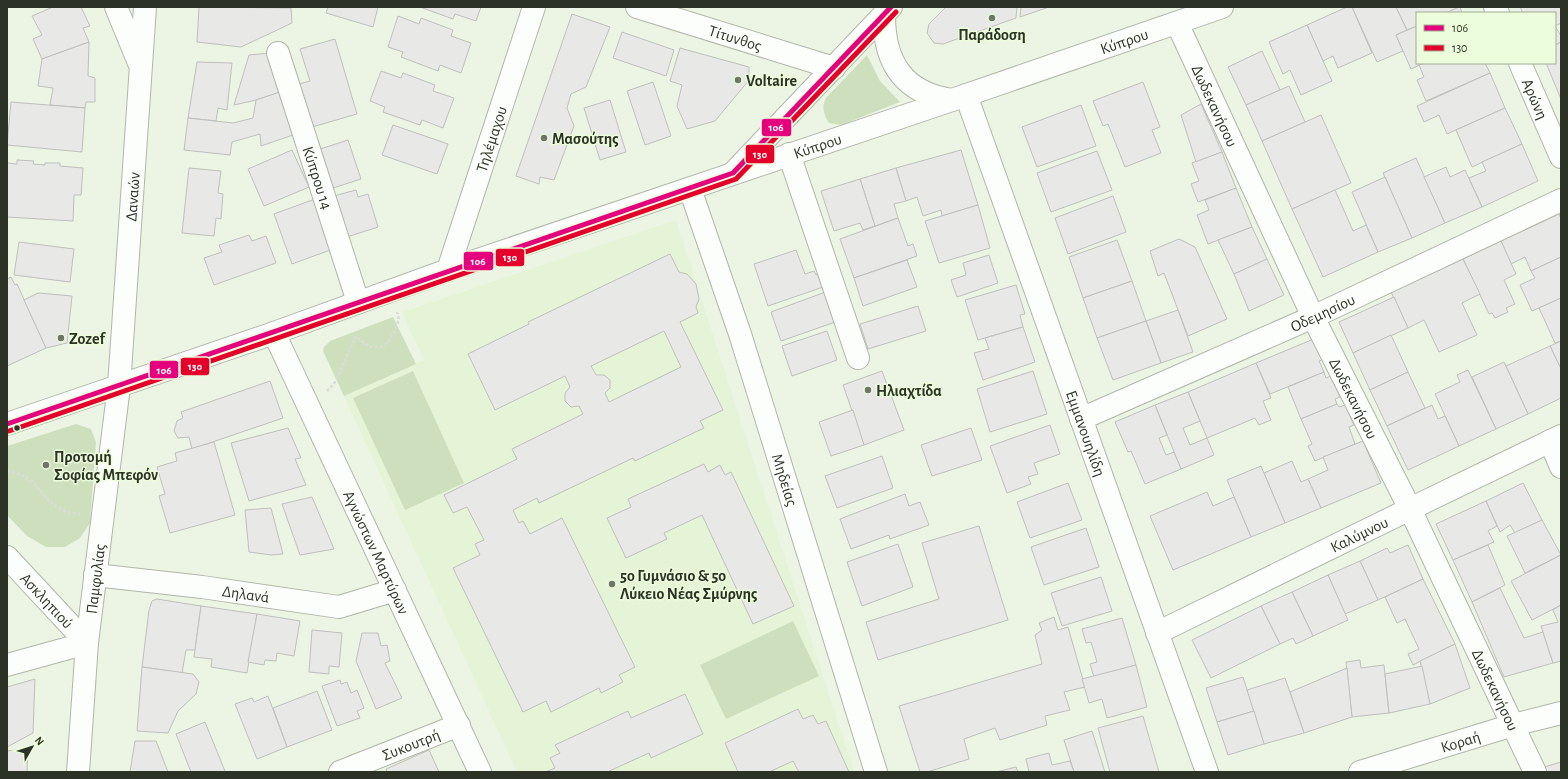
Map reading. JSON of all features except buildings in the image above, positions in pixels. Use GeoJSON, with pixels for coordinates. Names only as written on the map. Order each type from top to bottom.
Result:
{"type":"FeatureCollection","features":[{"type":"Feature","properties":{"kind":"street"},"geometry":{"type":"LineString","coordinates":[[116,7],[140,68]]}},
{"type":"Feature","properties":{"kind":"street","name":"Δαναών"},"geometry":{"type":"LineString","coordinates":[[119,386],[145,7]]}},
{"type":"Feature","properties":{"kind":"street","name":"Τηλέμαχου"},"geometry":{"type":"LineString","coordinates":[[448,270],[534,7]]}},
{"type":"Feature","properties":{"kind":"street","name":"Τίτυνθος"},"geometry":{"type":"LineString","coordinates":[[637,7],[834,68]]}},
{"type":"Feature","properties":{"kind":"street","name":"Κύπρου"},"geometry":{"type":"LineString","coordinates":[[7,424],[274,333],[448,270],[959,98],[1222,7]]}},
{"type":"Feature","properties":{"kind":"street"},"geometry":{"type":"LineString","coordinates":[[733,173],[888,11]]}},
{"type":"Feature","properties":{"kind":"street"},"geometry":{"type":"LineString","coordinates":[[888,11],[886,41],[895,67],[904,77],[923,92],[934,97],[959,98]]}},
{"type":"Feature","properties":{"kind":"street","name":"Δωδεκανήσου"},"geometry":{"type":"LineString","coordinates":[[1177,23],[1313,318],[1410,509],[1535,772]]}},
{"type":"Feature","properties":{"kind":"street","name":"Κύπρου 14"},"geometry":{"type":"LineString","coordinates":[[278,53],[358,302]]}},
{"type":"Feature","properties":{"kind":"street","name":"Αρώνη"},"geometry":{"type":"LineString","coordinates":[[1520,64],[1561,157]]}},
{"type":"Feature","properties":{"kind":"street","name":"Εμμανουηλίδη"},"geometry":{"type":"LineString","coordinates":[[959,98],[1081,419],[1207,772]]}},
{"type":"Feature","properties":{"kind":"street"},"geometry":{"type":"LineString","coordinates":[[789,154],[858,358]]}},
{"type":"Feature","properties":{"kind":"street","name":"Μηδείας"},"geometry":{"type":"LineString","coordinates":[[690,189],[740,334],[876,772]]}},
{"type":"Feature","properties":{"kind":"street","name":"Οδεμησίου"},"geometry":{"type":"LineString","coordinates":[[1081,419],[1313,318],[1561,200]]}},
{"type":"Feature","properties":{"kind":"street","name":"Αγνώστων Μαρτύρων"},"geometry":{"type":"LineString","coordinates":[[274,333],[480,772]]}},
{"type":"Feature","properties":{"kind":"street","name":"Παμφυλίας"},"geometry":{"type":"LineString","coordinates":[[78,772],[87,643],[119,386]]}},
{"type":"Feature","properties":{"kind":"street"},"geometry":{"type":"LineString","coordinates":[[1556,439],[1561,467]]}},
{"type":"Feature","properties":{"kind":"street","name":"Καλύμνου"},"geometry":{"type":"LineString","coordinates":[[1157,633],[1556,439]]}},
{"type":"Feature","properties":{"kind":"street","name":"Ασκληπιού"},"geometry":{"type":"LineString","coordinates":[[7,557],[87,643]]}},
{"type":"Feature","properties":{"kind":"street","name":"Δηλανά"},"geometry":{"type":"LineString","coordinates":[[95,575],[202,587],[339,607],[395,590]]}},
{"type":"Feature","properties":{"kind":"street"},"geometry":{"type":"LineString","coordinates":[[7,665],[87,643]]}},
{"type":"Feature","properties":{"kind":"street","name":"Κοραή"},"geometry":{"type":"LineString","coordinates":[[1360,772],[1513,725],[1561,713]]}},
{"type":"Feature","properties":{"kind":"street","name":"Συκουτρή"},"geometry":{"type":"LineString","coordinates":[[340,772],[459,725]]}},
{"type":"Feature","properties":{"kind":"path"},"geometry":{"type":"LineString","coordinates":[[306,400],[327,391],[334,384],[356,336],[372,347],[379,348],[389,342],[400,318],[389,291]]}},
{"type":"Feature","properties":{"kind":"path"},"geometry":{"type":"LineString","coordinates":[[7,471],[17,472],[36,484],[52,503],[63,511],[103,518]]}},
{"type":"Feature","properties":{"kind":"shaded area"},"geometry":{"type":"Polygon","coordinates":[[[867,55],[880,81],[900,102],[841,125],[829,123],[824,111],[824,101],[867,55]]]}},
{"type":"Feature","properties":{"kind":"shaded area","name":"5ο Γυμνάσιο & 5ο Λύκειο Νέας Σμύρνης"},"geometry":{"type":"Polygon","coordinates":[[[676,220],[854,772],[517,772],[344,396],[424,360],[402,312],[676,220]]]}},
{"type":"Feature","properties":{"kind":"shaded area"},"geometry":{"type":"Polygon","coordinates":[[[393,317],[416,364],[344,396],[323,351],[324,347],[330,341],[393,317]]]}},
{"type":"Feature","properties":{"kind":"shaded area"},"geometry":{"type":"Polygon","coordinates":[[[413,371],[464,483],[405,510],[353,398],[413,371]]]}},
{"type":"Feature","properties":{"kind":"shaded area"},"geometry":{"type":"Polygon","coordinates":[[[76,424],[91,429],[96,442],[90,523],[80,538],[65,547],[46,547],[27,536],[7,515],[7,446],[76,424]]]}},
{"type":"Feature","properties":{"kind":"shaded area"},"geometry":{"type":"Polygon","coordinates":[[[793,621],[819,676],[726,719],[700,665],[793,621]]]}},
{"type":"Feature","properties":{"kind":"transit line","name":"106"},"geometry":{"type":"LineString","coordinates":[[7,424],[733,173],[891,7]]}},
{"type":"Feature","properties":{"kind":"transit line","name":"130"},"geometry":{"type":"LineString","coordinates":[[9,431],[736,179],[896,12]]}},
{"type":"Feature","properties":{"kind":"place","name":"Παράδοση"},"geometry":{"type":"Point","coordinates":[992,18]}},
{"type":"Feature","properties":{"kind":"place","name":"Voltaire"},"geometry":{"type":"Point","coordinates":[738,80]}},
{"type":"Feature","properties":{"kind":"place","name":"Μασούτης"},"geometry":{"type":"Point","coordinates":[544,138]}},
{"type":"Feature","properties":{"kind":"place","name":"Zozef"},"geometry":{"type":"Point","coordinates":[61,338]}},
{"type":"Feature","properties":{"kind":"place","name":"Ηλιαχτίδα"},"geometry":{"type":"Point","coordinates":[868,390]}},
{"type":"Feature","properties":{"kind":"place","name":"Προτομή Σοφίας Μπεφόν"},"geometry":{"type":"Point","coordinates":[46,465]}},
{"type":"Feature","properties":{"kind":"place","name":"5ο Γυμνάσιο & 5ο Λύκειο Νέας Σμύρνης"},"geometry":{"type":"Point","coordinates":[612,584]}}]}
